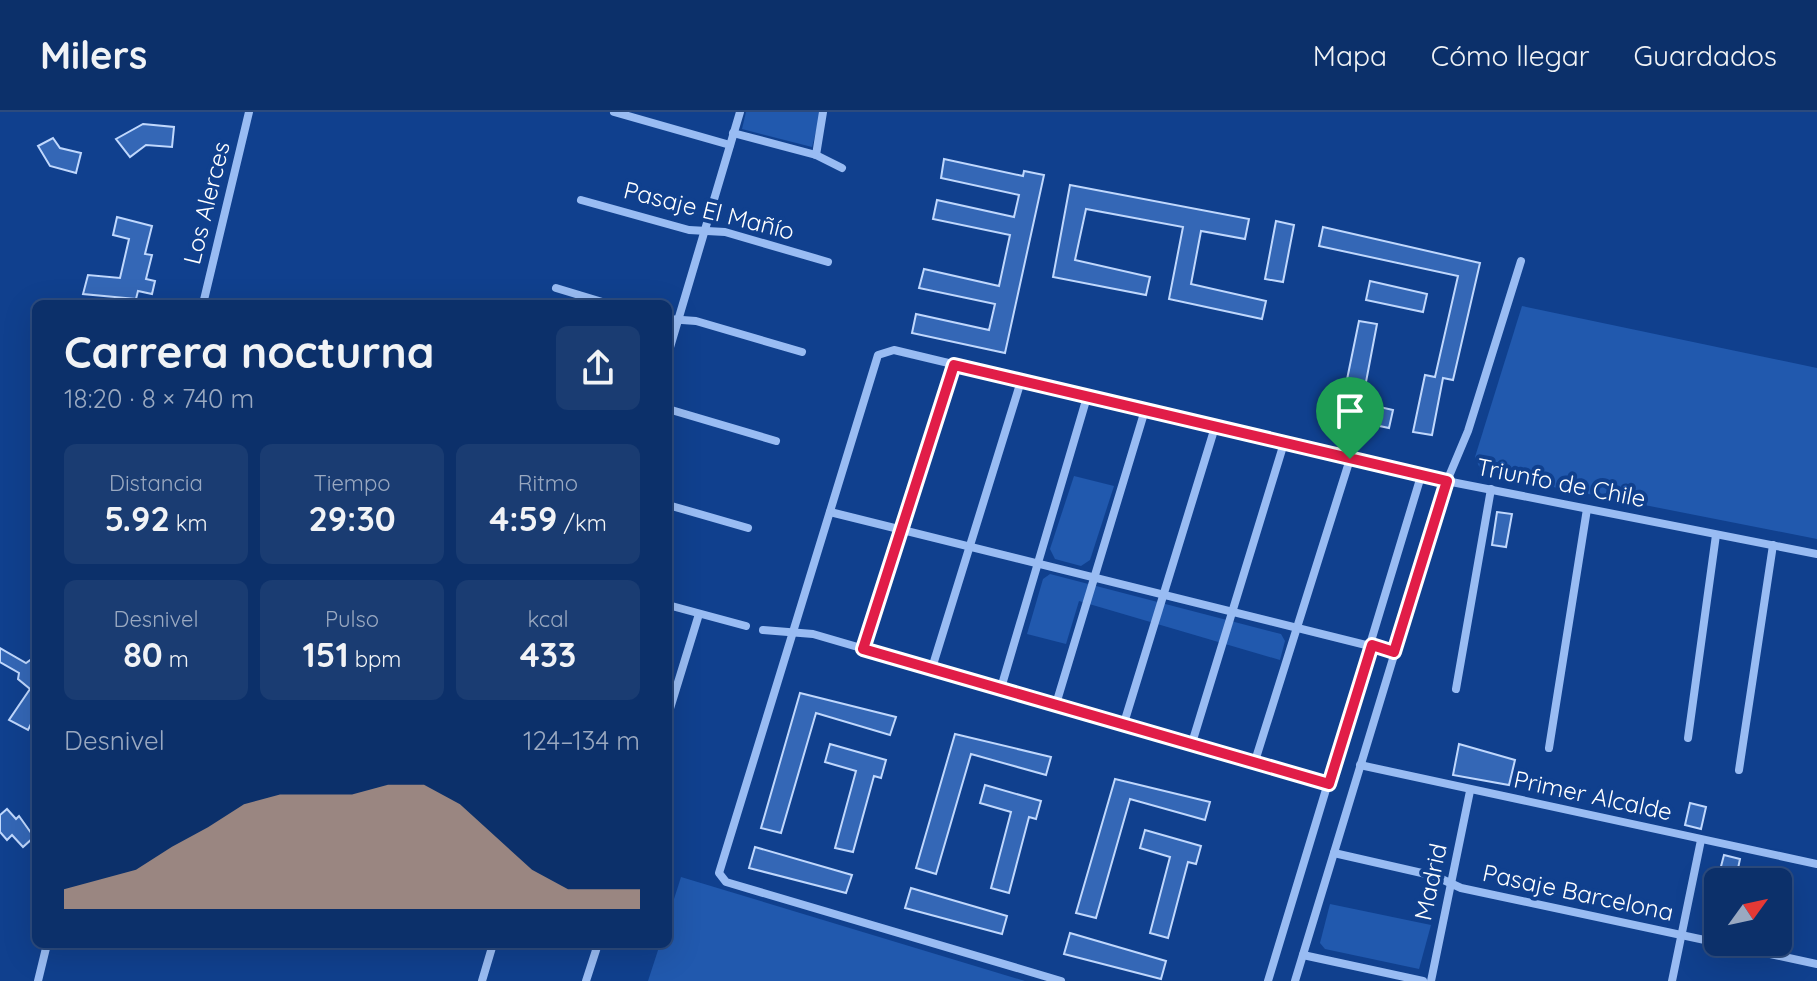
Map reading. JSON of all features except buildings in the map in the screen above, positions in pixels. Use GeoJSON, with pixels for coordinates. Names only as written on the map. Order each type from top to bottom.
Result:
{"type":"FeatureCollection","features":[{"type":"Feature","properties":{"kind":"street","name":"Los Alerces"},"geometry":{"type":"LineString","coordinates":[[204,300],[249,112]]}},
{"type":"Feature","properties":{"kind":"street"},"geometry":{"type":"LineString","coordinates":[[614,112],[730,145]]}},
{"type":"Feature","properties":{"kind":"street"},"geometry":{"type":"LineString","coordinates":[[672,340],[740,112]]}},
{"type":"Feature","properties":{"kind":"street"},"geometry":{"type":"LineString","coordinates":[[816,155],[823,112]]}},
{"type":"Feature","properties":{"kind":"street"},"geometry":{"type":"LineString","coordinates":[[733,133],[816,155],[842,168]]}},
{"type":"Feature","properties":{"kind":"street","name":"Pasaje El Mañío"},"geometry":{"type":"LineString","coordinates":[[581,200],[689,230],[725,232],[828,262]]}},
{"type":"Feature","properties":{"kind":"street"},"geometry":{"type":"LineString","coordinates":[[1295,981],[1447,481],[1468,431],[1521,261]]}},
{"type":"Feature","properties":{"kind":"street"},"geometry":{"type":"LineString","coordinates":[[556,288],[596,300]]}},
{"type":"Feature","properties":{"kind":"street"},"geometry":{"type":"LineString","coordinates":[[672,319],[696,321],[802,352]]}},
{"type":"Feature","properties":{"kind":"street","name":"Triunfo de Chile"},"geometry":{"type":"LineString","coordinates":[[830,512],[878,355],[894,350],[1421,476],[1817,554]]}},
{"type":"Feature","properties":{"kind":"street"},"geometry":{"type":"LineString","coordinates":[[863,649],[954,365]]}},
{"type":"Feature","properties":{"kind":"street"},"geometry":{"type":"LineString","coordinates":[[932,668],[1021,381]]}},
{"type":"Feature","properties":{"kind":"street"},"geometry":{"type":"LineString","coordinates":[[1001,688],[1087,397]]}},
{"type":"Feature","properties":{"kind":"street"},"geometry":{"type":"LineString","coordinates":[[672,410],[776,441]]}},
{"type":"Feature","properties":{"kind":"street"},"geometry":{"type":"LineString","coordinates":[[1056,704],[1145,410]]}},
{"type":"Feature","properties":{"kind":"street"},"geometry":{"type":"LineString","coordinates":[[1124,723],[1215,427]]}},
{"type":"Feature","properties":{"kind":"street"},"geometry":{"type":"LineString","coordinates":[[1192,743],[1284,443]]}},
{"type":"Feature","properties":{"kind":"street"},"geometry":{"type":"LineString","coordinates":[[1255,761],[1350,459]]}},
{"type":"Feature","properties":{"kind":"street"},"geometry":{"type":"LineString","coordinates":[[1268,981],[1421,476]]}},
{"type":"Feature","properties":{"kind":"street"},"geometry":{"type":"LineString","coordinates":[[1456,689],[1491,489]]}},
{"type":"Feature","properties":{"kind":"street"},"geometry":{"type":"LineString","coordinates":[[672,506],[748,528]]}},
{"type":"Feature","properties":{"kind":"street"},"geometry":{"type":"LineString","coordinates":[[1549,748],[1587,509]]}},
{"type":"Feature","properties":{"kind":"street"},"geometry":{"type":"LineString","coordinates":[[1061,981],[726,882],[719,873],[830,512],[1394,652]]}},
{"type":"Feature","properties":{"kind":"street"},"geometry":{"type":"LineString","coordinates":[[1688,738],[1716,535]]}},
{"type":"Feature","properties":{"kind":"street"},"geometry":{"type":"LineString","coordinates":[[1739,770],[1773,545]]}},
{"type":"Feature","properties":{"kind":"street"},"geometry":{"type":"LineString","coordinates":[[672,606],[746,626]]}},
{"type":"Feature","properties":{"kind":"street"},"geometry":{"type":"LineString","coordinates":[[672,702],[699,614]]}},
{"type":"Feature","properties":{"kind":"street"},"geometry":{"type":"LineString","coordinates":[[763,630],[794,630],[1329,784]]}},
{"type":"Feature","properties":{"kind":"street","name":"Primer Alcalde"},"geometry":{"type":"LineString","coordinates":[[1360,765],[1817,864]]}},
{"type":"Feature","properties":{"kind":"street","name":"Madrid"},"geometry":{"type":"LineString","coordinates":[[1431,981],[1470,791]]}},
{"type":"Feature","properties":{"kind":"street"},"geometry":{"type":"LineString","coordinates":[[1672,981],[1701,840]]}},
{"type":"Feature","properties":{"kind":"street","name":"Pasaje Barcelona"},"geometry":{"type":"LineString","coordinates":[[1334,853],[1435,876],[1451,884],[1817,964]]}},
{"type":"Feature","properties":{"kind":"street"},"geometry":{"type":"LineString","coordinates":[[38,981],[46,948]]}},
{"type":"Feature","properties":{"kind":"street"},"geometry":{"type":"LineString","coordinates":[[482,981],[492,948]]}},
{"type":"Feature","properties":{"kind":"street"},"geometry":{"type":"LineString","coordinates":[[586,981],[597,948]]}},
{"type":"Feature","properties":{"kind":"street"},"geometry":{"type":"LineString","coordinates":[[1303,955],[1423,981]]}},
{"type":"Feature","properties":{"kind":"shaded area"},"geometry":{"type":"Polygon","coordinates":[[[746,112],[821,112],[812,147],[742,129],[746,112]]]}},
{"type":"Feature","properties":{"kind":"shaded area"},"geometry":{"type":"Polygon","coordinates":[[[1522,306],[1817,368],[1817,539],[1482,473],[1475,457],[1522,306]]]}},
{"type":"Feature","properties":{"kind":"shaded area"},"geometry":{"type":"Polygon","coordinates":[[[1074,476],[1114,486],[1090,560],[1081,566],[1055,559],[1050,549],[1074,476]]]}},
{"type":"Feature","properties":{"kind":"shaded area"},"geometry":{"type":"Polygon","coordinates":[[[1050,574],[1281,634],[1285,641],[1280,660],[1079,601],[1066,644],[1027,634],[1043,579],[1050,574]]]}},
{"type":"Feature","properties":{"kind":"shaded area"},"geometry":{"type":"Polygon","coordinates":[[[681,877],[1025,981],[648,981],[659,948],[672,948],[672,905],[681,877]]]}},
{"type":"Feature","properties":{"kind":"shaded area"},"geometry":{"type":"Polygon","coordinates":[[[1330,904],[1431,925],[1419,969],[1325,949],[1320,943],[1330,904]]]}},
{"type":"Feature","properties":{"kind":"route"},"geometry":{"type":"LineString","coordinates":[[954,365],[1350,459],[1447,481],[1394,652],[1372,645],[1329,784],[863,649],[954,365]]}}]}
